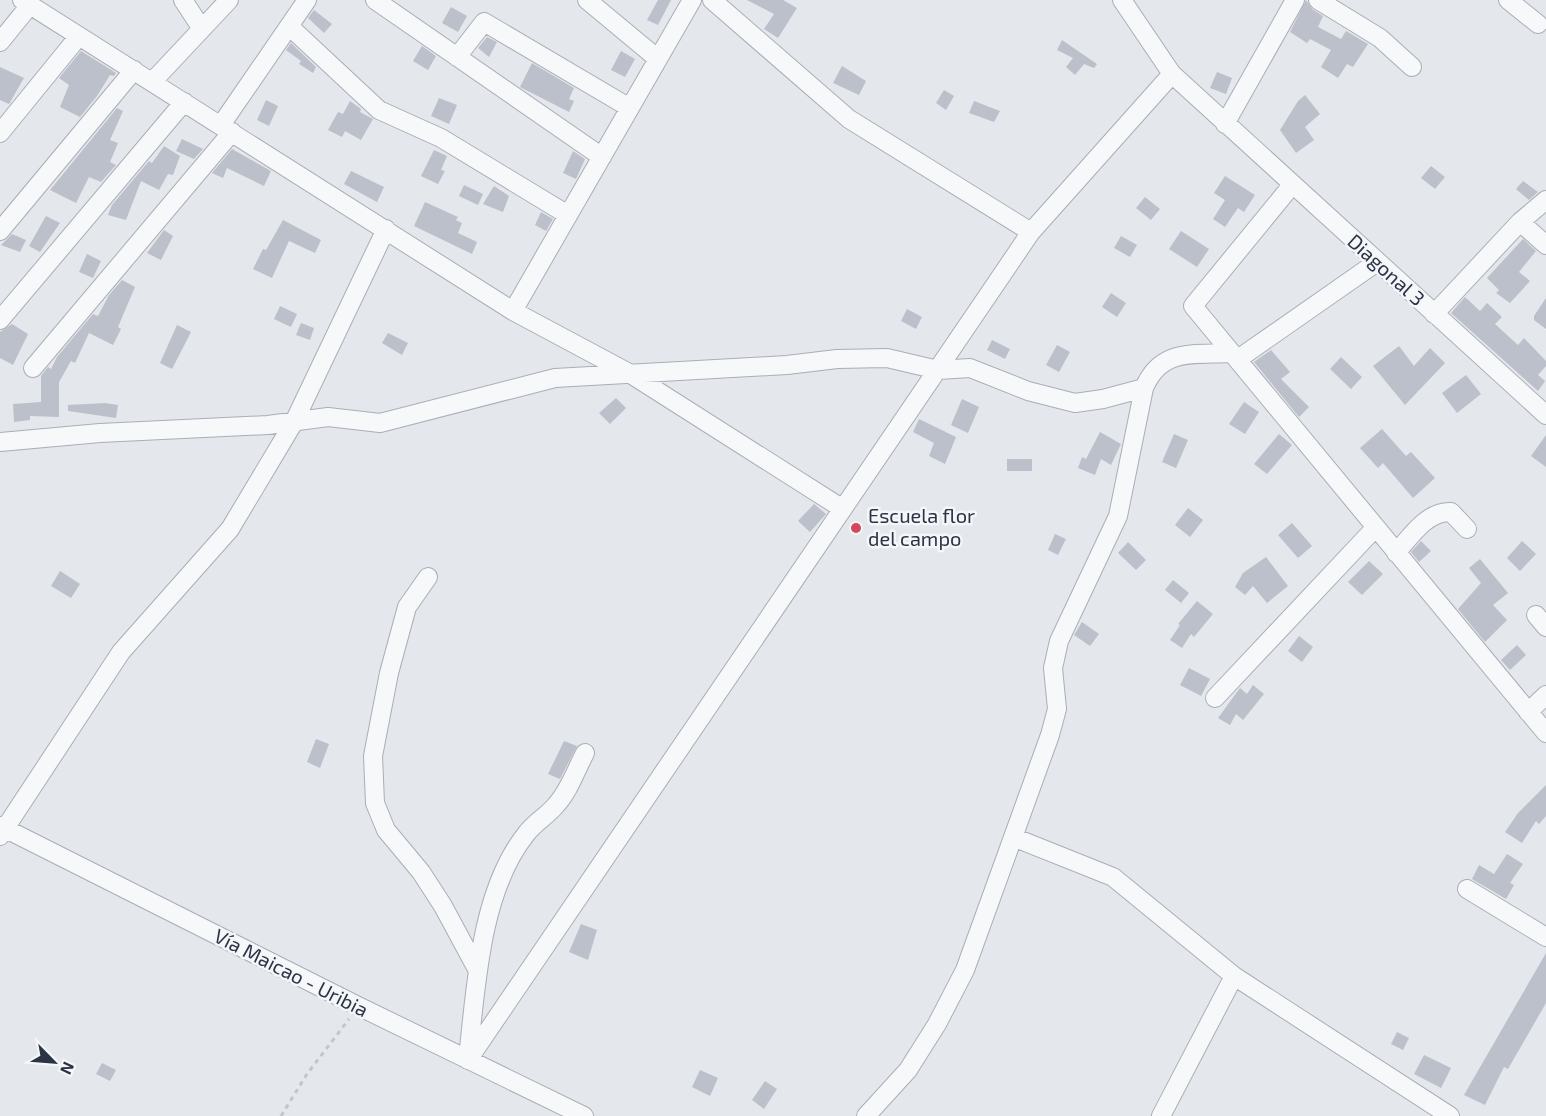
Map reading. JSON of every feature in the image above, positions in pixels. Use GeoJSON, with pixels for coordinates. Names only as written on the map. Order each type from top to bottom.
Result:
{"type":"FeatureCollection","features":[{"type":"Feature","properties":{"kind":"street"},"geometry":{"type":"LineString","coordinates":[[183,0],[202,29]]}},
{"type":"Feature","properties":{"kind":"street"},"geometry":{"type":"LineString","coordinates":[[152,82],[229,0]]}},
{"type":"Feature","properties":{"kind":"street"},"geometry":{"type":"LineString","coordinates":[[33,368],[227,129],[307,0]]}},
{"type":"Feature","properties":{"kind":"street"},"geometry":{"type":"LineString","coordinates":[[375,0],[602,157]]}},
{"type":"Feature","properties":{"kind":"street"},"geometry":{"type":"LineString","coordinates":[[587,0],[658,59]]}},
{"type":"Feature","properties":{"kind":"street"},"geometry":{"type":"LineString","coordinates":[[513,311],[692,0]]}},
{"type":"Feature","properties":{"kind":"street"},"geometry":{"type":"LineString","coordinates":[[712,0],[849,119],[1031,232]]}},
{"type":"Feature","properties":{"kind":"street","name":"Diagonal 3"},"geometry":{"type":"LineString","coordinates":[[1122,0],[1172,74],[1546,415]]}},
{"type":"Feature","properties":{"kind":"street"},"geometry":{"type":"LineString","coordinates":[[1225,124],[1295,0]]}},
{"type":"Feature","properties":{"kind":"street"},"geometry":{"type":"LineString","coordinates":[[1318,0],[1380,38],[1412,68]]}},
{"type":"Feature","properties":{"kind":"street"},"geometry":{"type":"LineString","coordinates":[[1508,0],[1538,24]]}},
{"type":"Feature","properties":{"kind":"street"},"geometry":{"type":"LineString","coordinates":[[0,42],[26,2],[513,311],[629,373],[843,509]]}},
{"type":"Feature","properties":{"kind":"street"},"geometry":{"type":"LineString","coordinates":[[457,57],[484,22],[630,108]]}},
{"type":"Feature","properties":{"kind":"street"},"geometry":{"type":"LineString","coordinates":[[289,26],[379,110],[441,138],[568,215]]}},
{"type":"Feature","properties":{"kind":"street"},"geometry":{"type":"LineString","coordinates":[[0,134],[79,36]]}},
{"type":"Feature","properties":{"kind":"street"},"geometry":{"type":"LineString","coordinates":[[0,231],[134,70]]}},
{"type":"Feature","properties":{"kind":"street"},"geometry":{"type":"LineString","coordinates":[[468,1060],[1031,232],[1172,74]]}},
{"type":"Feature","properties":{"kind":"street"},"geometry":{"type":"LineString","coordinates":[[0,320],[184,102]]}},
{"type":"Feature","properties":{"kind":"street"},"geometry":{"type":"LineString","coordinates":[[1292,185],[1193,306],[1546,733]]}},
{"type":"Feature","properties":{"kind":"street"},"geometry":{"type":"LineString","coordinates":[[1434,314],[1520,222],[1546,200]]}},
{"type":"Feature","properties":{"kind":"street"},"geometry":{"type":"LineString","coordinates":[[1520,222],[1546,245]]}},
{"type":"Feature","properties":{"kind":"street"},"geometry":{"type":"LineString","coordinates":[[2,830],[121,652],[230,529],[294,422],[386,229]]}},
{"type":"Feature","properties":{"kind":"street"},"geometry":{"type":"LineString","coordinates":[[866,1116],[908,1070],[937,1024],[965,970],[1050,735],[1057,709],[1053,668],[1059,640],[1118,516],[1144,388],[1152,371],[1161,362],[1180,355],[1234,356],[1377,262]]}},
{"type":"Feature","properties":{"kind":"street"},"geometry":{"type":"LineString","coordinates":[[0,442],[100,433],[268,425],[328,417],[380,423],[555,378],[887,358],[938,370],[970,368],[1028,391],[1075,403],[1103,399],[1144,388]]}},
{"type":"Feature","properties":{"kind":"street"},"geometry":{"type":"LineString","coordinates":[[1396,553],[1431,516],[1440,512],[1451,512],[1467,529]]}},
{"type":"Feature","properties":{"kind":"street"},"geometry":{"type":"LineString","coordinates":[[1215,698],[1375,528]]}},
{"type":"Feature","properties":{"kind":"street"},"geometry":{"type":"LineString","coordinates":[[428,577],[407,607],[389,673],[373,756],[375,804],[386,830],[420,872],[443,906],[478,971]]}},
{"type":"Feature","properties":{"kind":"street"},"geometry":{"type":"LineString","coordinates":[[1528,712],[1546,695]]}},
{"type":"Feature","properties":{"kind":"street"},"geometry":{"type":"LineString","coordinates":[[468,1060],[478,971],[487,919],[507,867],[526,834],[556,805],[585,753]]}},
{"type":"Feature","properties":{"kind":"street","name":"Vía Maicao - Uribia"},"geometry":{"type":"LineString","coordinates":[[2,830],[584,1116]]}},
{"type":"Feature","properties":{"kind":"street"},"geometry":{"type":"LineString","coordinates":[[1013,837],[1113,877],[1234,976],[1442,1114]]}},
{"type":"Feature","properties":{"kind":"street"},"geometry":{"type":"LineString","coordinates":[[1467,889],[1546,937]]}},
{"type":"Feature","properties":{"kind":"street"},"geometry":{"type":"LineString","coordinates":[[1161,1116],[1234,976]]}},
{"type":"Feature","properties":{"kind":"path"},"geometry":{"type":"LineString","coordinates":[[281,1116],[307,1074],[358,1006]]}},
{"type":"Feature","properties":{"kind":"building"},"geometry":{"type":"Polygon","coordinates":[[[658,0],[671,0],[658,25],[647,20],[658,0]]]}},
{"type":"Feature","properties":{"kind":"building"},"geometry":{"type":"Polygon","coordinates":[[[747,0],[783,0],[797,8],[778,38],[764,29],[774,14],[747,0]]]}},
{"type":"Feature","properties":{"kind":"building"},"geometry":{"type":"Polygon","coordinates":[[[1306,0],[1312,9],[1323,16],[1318,27],[1341,39],[1346,31],[1368,44],[1353,67],[1347,64],[1338,78],[1321,67],[1331,50],[1310,39],[1307,43],[1290,32],[1306,0]]]}},
{"type":"Feature","properties":{"kind":"building"},"geometry":{"type":"Polygon","coordinates":[[[451,7],[467,16],[458,32],[442,23],[451,7]]]}},
{"type":"Feature","properties":{"kind":"building"},"geometry":{"type":"Polygon","coordinates":[[[314,10],[332,24],[324,33],[308,18],[314,10]]]}},
{"type":"Feature","properties":{"kind":"building"},"geometry":{"type":"Polygon","coordinates":[[[487,37],[497,42],[489,57],[478,48],[487,37]]]}},
{"type":"Feature","properties":{"kind":"building"},"geometry":{"type":"Polygon","coordinates":[[[1062,40],[1097,64],[1094,68],[1084,64],[1075,75],[1066,67],[1073,58],[1057,50],[1062,40]]]}},
{"type":"Feature","properties":{"kind":"building"},"geometry":{"type":"Polygon","coordinates":[[[291,43],[316,67],[313,73],[299,64],[301,61],[286,50],[291,43]]]}},
{"type":"Feature","properties":{"kind":"building"},"geometry":{"type":"Polygon","coordinates":[[[422,46],[436,56],[428,70],[413,61],[422,46]]]}},
{"type":"Feature","properties":{"kind":"building"},"geometry":{"type":"Polygon","coordinates":[[[81,51],[116,73],[114,76],[110,75],[80,117],[60,107],[69,85],[59,78],[81,51]]]}},
{"type":"Feature","properties":{"kind":"building"},"geometry":{"type":"Polygon","coordinates":[[[621,51],[635,59],[625,77],[611,70],[621,51]]]}},
{"type":"Feature","properties":{"kind":"building"},"geometry":{"type":"Polygon","coordinates":[[[532,63],[574,88],[569,99],[574,101],[569,112],[520,87],[532,63]]]}},
{"type":"Feature","properties":{"kind":"building"},"geometry":{"type":"Polygon","coordinates":[[[842,66],[866,81],[859,95],[833,83],[842,66]]]}},
{"type":"Feature","properties":{"kind":"building"},"geometry":{"type":"Polygon","coordinates":[[[0,67],[24,78],[9,104],[0,100],[0,67]]]}},
{"type":"Feature","properties":{"kind":"building"},"geometry":{"type":"Polygon","coordinates":[[[1217,72],[1232,78],[1226,94],[1210,88],[1217,72]]]}},
{"type":"Feature","properties":{"kind":"building"},"geometry":{"type":"Polygon","coordinates":[[[944,90],[954,96],[946,110],[936,103],[944,90]]]}},
{"type":"Feature","properties":{"kind":"building"},"geometry":{"type":"Polygon","coordinates":[[[1305,95],[1320,114],[1305,127],[1314,140],[1296,153],[1280,130],[1298,101],[1305,95]]]}},
{"type":"Feature","properties":{"kind":"building"},"geometry":{"type":"Polygon","coordinates":[[[439,98],[457,105],[449,124],[431,116],[439,98]]]}},
{"type":"Feature","properties":{"kind":"building"},"geometry":{"type":"Polygon","coordinates":[[[266,100],[278,106],[269,126],[257,120],[266,100]]]}},
{"type":"Feature","properties":{"kind":"building"},"geometry":{"type":"Polygon","coordinates":[[[350,101],[361,109],[360,112],[373,119],[361,140],[345,131],[342,137],[328,130],[338,112],[343,114],[350,101]]]}},
{"type":"Feature","properties":{"kind":"building"},"geometry":{"type":"Polygon","coordinates":[[[974,101],[1000,111],[994,122],[969,113],[974,101]]]}},
{"type":"Feature","properties":{"kind":"building"},"geometry":{"type":"Polygon","coordinates":[[[117,108],[123,111],[110,140],[118,143],[110,162],[116,165],[101,182],[89,177],[76,203],[50,190],[117,108]]]}},
{"type":"Feature","properties":{"kind":"building"},"geometry":{"type":"Polygon","coordinates":[[[182,139],[203,149],[194,159],[176,151],[182,139]]]}},
{"type":"Feature","properties":{"kind":"building"},"geometry":{"type":"Polygon","coordinates":[[[164,146],[180,156],[173,175],[168,174],[159,190],[141,181],[126,220],[108,215],[112,205],[149,161],[152,163],[164,146]]]}},
{"type":"Feature","properties":{"kind":"building"},"geometry":{"type":"Polygon","coordinates":[[[232,149],[271,171],[264,186],[227,168],[223,178],[212,173],[232,149]]]}},
{"type":"Feature","properties":{"kind":"building"},"geometry":{"type":"Polygon","coordinates":[[[434,150],[447,156],[441,170],[445,171],[438,184],[421,176],[434,150]]]}},
{"type":"Feature","properties":{"kind":"building"},"geometry":{"type":"Polygon","coordinates":[[[573,151],[585,159],[576,179],[563,173],[573,151]]]}},
{"type":"Feature","properties":{"kind":"building"},"geometry":{"type":"Polygon","coordinates":[[[1431,166],[1445,177],[1435,189],[1421,178],[1431,166]]]}},
{"type":"Feature","properties":{"kind":"building"},"geometry":{"type":"Polygon","coordinates":[[[351,171],[384,187],[377,202],[344,184],[351,171]]]}},
{"type":"Feature","properties":{"kind":"building"},"geometry":{"type":"Polygon","coordinates":[[[1225,176],[1255,195],[1244,212],[1238,208],[1225,227],[1213,219],[1225,200],[1214,193],[1225,176]]]}},
{"type":"Feature","properties":{"kind":"building"},"geometry":{"type":"Polygon","coordinates":[[[1523,181],[1538,192],[1529,200],[1516,189],[1523,181]]]}},
{"type":"Feature","properties":{"kind":"building"},"geometry":{"type":"Polygon","coordinates":[[[464,185],[483,194],[478,205],[459,196],[464,185]]]}},
{"type":"Feature","properties":{"kind":"building"},"geometry":{"type":"Polygon","coordinates":[[[494,186],[509,196],[503,212],[483,204],[494,186]]]}},
{"type":"Feature","properties":{"kind":"building"},"geometry":{"type":"Polygon","coordinates":[[[1145,197],[1160,209],[1151,220],[1136,208],[1145,197]]]}},
{"type":"Feature","properties":{"kind":"building"},"geometry":{"type":"Polygon","coordinates":[[[425,202],[458,217],[456,220],[462,223],[458,233],[477,242],[472,254],[414,226],[425,202]]]}},
{"type":"Feature","properties":{"kind":"building"},"geometry":{"type":"Polygon","coordinates":[[[541,212],[553,219],[546,231],[535,225],[541,212]]]}},
{"type":"Feature","properties":{"kind":"building"},"geometry":{"type":"Polygon","coordinates":[[[46,216],[60,223],[40,252],[29,246],[46,216]]]}},
{"type":"Feature","properties":{"kind":"building"},"geometry":{"type":"Polygon","coordinates":[[[283,220],[321,240],[315,253],[289,241],[272,278],[253,269],[263,249],[266,250],[283,220]]]}},
{"type":"Feature","properties":{"kind":"building"},"geometry":{"type":"Polygon","coordinates":[[[164,230],[173,236],[161,260],[147,253],[164,230]]]}},
{"type":"Feature","properties":{"kind":"building"},"geometry":{"type":"Polygon","coordinates":[[[1181,231],[1209,249],[1197,267],[1169,249],[1181,231]]]}},
{"type":"Feature","properties":{"kind":"building"},"geometry":{"type":"Polygon","coordinates":[[[12,234],[26,240],[20,252],[1,245],[12,234]]]}},
{"type":"Feature","properties":{"kind":"building"},"geometry":{"type":"Polygon","coordinates":[[[1121,236],[1137,245],[1130,257],[1114,248],[1121,236]]]}},
{"type":"Feature","properties":{"kind":"building"},"geometry":{"type":"Polygon","coordinates":[[[1523,239],[1536,251],[1519,272],[1530,281],[1510,303],[1496,293],[1499,290],[1487,278],[1523,239]]]}},
{"type":"Feature","properties":{"kind":"building"},"geometry":{"type":"Polygon","coordinates":[[[87,254],[101,261],[93,278],[79,272],[87,254]]]}},
{"type":"Feature","properties":{"kind":"building"},"geometry":{"type":"Polygon","coordinates":[[[122,280],[135,287],[118,327],[121,329],[113,345],[89,333],[75,363],[71,361],[59,382],[59,417],[30,416],[30,420],[14,422],[13,404],[41,402],[41,376],[48,367],[51,369],[57,357],[93,314],[98,316],[109,295],[122,280]]]}},
{"type":"Feature","properties":{"kind":"building"},"geometry":{"type":"Polygon","coordinates":[[[1111,293],[1126,303],[1117,317],[1102,307],[1111,293]]]}},
{"type":"Feature","properties":{"kind":"building"},"geometry":{"type":"Polygon","coordinates":[[[1465,297],[1480,311],[1487,303],[1502,317],[1495,324],[1518,345],[1524,338],[1546,361],[1546,366],[1538,375],[1545,381],[1538,391],[1451,313],[1465,297]]]}},
{"type":"Feature","properties":{"kind":"building"},"geometry":{"type":"Polygon","coordinates":[[[1546,298],[1546,329],[1534,320],[1534,316],[1546,298]]]}},
{"type":"Feature","properties":{"kind":"building"},"geometry":{"type":"Polygon","coordinates":[[[280,306],[297,314],[291,327],[274,319],[280,306]]]}},
{"type":"Feature","properties":{"kind":"building"},"geometry":{"type":"Polygon","coordinates":[[[907,309],[922,317],[916,329],[901,321],[907,309]]]}},
{"type":"Feature","properties":{"kind":"building"},"geometry":{"type":"Polygon","coordinates":[[[301,323],[314,328],[310,340],[296,335],[301,323]]]}},
{"type":"Feature","properties":{"kind":"building"},"geometry":{"type":"Polygon","coordinates":[[[12,324],[28,334],[13,365],[0,358],[0,332],[12,324]]]}},
{"type":"Feature","properties":{"kind":"building"},"geometry":{"type":"Polygon","coordinates":[[[177,325],[191,332],[172,369],[160,363],[177,325]]]}},
{"type":"Feature","properties":{"kind":"building"},"geometry":{"type":"Polygon","coordinates":[[[388,333],[408,343],[402,355],[382,343],[388,333]]]}},
{"type":"Feature","properties":{"kind":"building"},"geometry":{"type":"Polygon","coordinates":[[[992,340],[1010,349],[1005,359],[987,350],[992,340]]]}},
{"type":"Feature","properties":{"kind":"building"},"geometry":{"type":"Polygon","coordinates":[[[1057,345],[1070,352],[1059,372],[1046,365],[1057,345]]]}},
{"type":"Feature","properties":{"kind":"building"},"geometry":{"type":"Polygon","coordinates":[[[1399,346],[1414,366],[1430,348],[1445,363],[1405,405],[1373,366],[1399,346]]]}},
{"type":"Feature","properties":{"kind":"building"},"geometry":{"type":"Polygon","coordinates":[[[1271,350],[1290,372],[1281,379],[1309,407],[1299,417],[1254,362],[1271,350]]]}},
{"type":"Feature","properties":{"kind":"building"},"geometry":{"type":"Polygon","coordinates":[[[1341,357],[1362,377],[1351,389],[1330,369],[1341,357]]]}},
{"type":"Feature","properties":{"kind":"building"},"geometry":{"type":"Polygon","coordinates":[[[1466,375],[1481,394],[1457,413],[1442,393],[1466,375]]]}},
{"type":"Feature","properties":{"kind":"building"},"geometry":{"type":"Polygon","coordinates":[[[616,398],[626,408],[610,424],[599,413],[616,398]]]}},
{"type":"Feature","properties":{"kind":"building"},"geometry":{"type":"Polygon","coordinates":[[[962,399],[979,407],[968,433],[951,425],[962,399]]]}},
{"type":"Feature","properties":{"kind":"building"},"geometry":{"type":"Polygon","coordinates":[[[1244,402],[1259,412],[1245,434],[1229,424],[1244,402]]]}},
{"type":"Feature","properties":{"kind":"building"},"geometry":{"type":"Polygon","coordinates":[[[105,403],[118,405],[116,418],[68,411],[68,405],[105,403]]]}},
{"type":"Feature","properties":{"kind":"building"},"geometry":{"type":"Polygon","coordinates":[[[919,419],[956,437],[945,464],[929,456],[934,443],[913,432],[919,419]]]}},
{"type":"Feature","properties":{"kind":"building"},"geometry":{"type":"Polygon","coordinates":[[[1382,429],[1406,456],[1411,452],[1435,478],[1413,498],[1383,463],[1378,468],[1360,448],[1382,429]]]}},
{"type":"Feature","properties":{"kind":"building"},"geometry":{"type":"Polygon","coordinates":[[[1100,432],[1121,444],[1111,465],[1101,459],[1095,475],[1078,468],[1082,457],[1086,459],[1100,432]]]}},
{"type":"Feature","properties":{"kind":"building"},"geometry":{"type":"Polygon","coordinates":[[[1174,434],[1188,440],[1176,468],[1162,462],[1174,434]]]}},
{"type":"Feature","properties":{"kind":"building"},"geometry":{"type":"Polygon","coordinates":[[[1279,434],[1292,445],[1267,474],[1254,464],[1279,434]]]}},
{"type":"Feature","properties":{"kind":"building"},"geometry":{"type":"Polygon","coordinates":[[[1546,435],[1546,467],[1531,456],[1546,435]]]}},
{"type":"Feature","properties":{"kind":"building"},"geometry":{"type":"Polygon","coordinates":[[[1007,459],[1032,459],[1032,471],[1007,471],[1007,459]]]}},
{"type":"Feature","properties":{"kind":"building"},"geometry":{"type":"Polygon","coordinates":[[[814,504],[826,514],[810,532],[798,521],[814,504]]]}},
{"type":"Feature","properties":{"kind":"building"},"geometry":{"type":"Polygon","coordinates":[[[1188,508],[1203,520],[1190,537],[1175,525],[1188,508]]]}},
{"type":"Feature","properties":{"kind":"building"},"geometry":{"type":"Polygon","coordinates":[[[1292,523],[1312,546],[1298,558],[1278,535],[1292,523]]]}},
{"type":"Feature","properties":{"kind":"building"},"geometry":{"type":"Polygon","coordinates":[[[1055,534],[1066,539],[1058,555],[1048,550],[1055,534]]]}},
{"type":"Feature","properties":{"kind":"building"},"geometry":{"type":"Polygon","coordinates":[[[1421,541],[1431,551],[1419,562],[1411,552],[1421,541]]]}},
{"type":"Feature","properties":{"kind":"building"},"geometry":{"type":"Polygon","coordinates":[[[1522,541],[1536,554],[1520,571],[1507,558],[1522,541]]]}},
{"type":"Feature","properties":{"kind":"building"},"geometry":{"type":"Polygon","coordinates":[[[1128,542],[1146,560],[1136,570],[1118,553],[1128,542]]]}},
{"type":"Feature","properties":{"kind":"building"},"geometry":{"type":"Polygon","coordinates":[[[1266,557],[1288,586],[1267,603],[1253,586],[1245,595],[1235,587],[1243,573],[1266,557]]]}},
{"type":"Feature","properties":{"kind":"building"},"geometry":{"type":"Polygon","coordinates":[[[1480,559],[1508,593],[1493,605],[1507,620],[1485,642],[1458,609],[1481,583],[1469,568],[1480,559]]]}},
{"type":"Feature","properties":{"kind":"building"},"geometry":{"type":"Polygon","coordinates":[[[1369,561],[1383,574],[1362,595],[1348,582],[1369,561]]]}},
{"type":"Feature","properties":{"kind":"building"},"geometry":{"type":"Polygon","coordinates":[[[60,571],[80,584],[71,598],[51,586],[60,571]]]}},
{"type":"Feature","properties":{"kind":"building"},"geometry":{"type":"Polygon","coordinates":[[[1173,580],[1189,593],[1181,603],[1165,590],[1173,580]]]}},
{"type":"Feature","properties":{"kind":"building"},"geometry":{"type":"Polygon","coordinates":[[[1197,601],[1213,614],[1194,637],[1191,634],[1182,648],[1170,640],[1180,625],[1178,624],[1197,601]]]}},
{"type":"Feature","properties":{"kind":"building"},"geometry":{"type":"Polygon","coordinates":[[[1082,622],[1099,634],[1090,646],[1074,635],[1082,622]]]}},
{"type":"Feature","properties":{"kind":"building"},"geometry":{"type":"Polygon","coordinates":[[[1299,636],[1313,647],[1302,662],[1288,651],[1299,636]]]}},
{"type":"Feature","properties":{"kind":"building"},"geometry":{"type":"Polygon","coordinates":[[[1517,645],[1526,655],[1510,670],[1501,660],[1517,645]]]}},
{"type":"Feature","properties":{"kind":"building"},"geometry":{"type":"Polygon","coordinates":[[[1189,668],[1210,679],[1201,696],[1180,685],[1189,668]]]}},
{"type":"Feature","properties":{"kind":"building"},"geometry":{"type":"Polygon","coordinates":[[[1253,685],[1264,694],[1243,720],[1236,714],[1230,725],[1218,718],[1240,688],[1247,694],[1253,685]]]}},
{"type":"Feature","properties":{"kind":"building"},"geometry":{"type":"Polygon","coordinates":[[[316,739],[329,744],[320,768],[307,762],[316,739]]]}},
{"type":"Feature","properties":{"kind":"building"},"geometry":{"type":"Polygon","coordinates":[[[564,741],[577,746],[560,779],[548,774],[564,741]]]}},
{"type":"Feature","properties":{"kind":"building"},"geometry":{"type":"Polygon","coordinates":[[[1546,785],[1546,816],[1539,824],[1536,821],[1522,843],[1505,832],[1518,813],[1546,785]]]}},
{"type":"Feature","properties":{"kind":"building"},"geometry":{"type":"Polygon","coordinates":[[[1507,854],[1523,864],[1510,883],[1514,885],[1506,899],[1472,879],[1479,865],[1494,874],[1507,854]]]}},
{"type":"Feature","properties":{"kind":"building"},"geometry":{"type":"Polygon","coordinates":[[[581,924],[597,930],[588,960],[569,952],[581,924]]]}},
{"type":"Feature","properties":{"kind":"building"},"geometry":{"type":"Polygon","coordinates":[[[1546,953],[1546,1003],[1508,1069],[1504,1067],[1485,1105],[1464,1095],[1546,953]]]}},
{"type":"Feature","properties":{"kind":"building"},"geometry":{"type":"Polygon","coordinates":[[[1397,1032],[1409,1038],[1403,1050],[1391,1044],[1397,1032]]]}},
{"type":"Feature","properties":{"kind":"building"},"geometry":{"type":"Polygon","coordinates":[[[1424,1055],[1451,1068],[1441,1088],[1414,1074],[1424,1055]]]}},
{"type":"Feature","properties":{"kind":"building"},"geometry":{"type":"Polygon","coordinates":[[[102,1063],[116,1070],[110,1081],[96,1074],[102,1063]]]}},
{"type":"Feature","properties":{"kind":"building"},"geometry":{"type":"Polygon","coordinates":[[[700,1070],[718,1078],[710,1096],[692,1087],[700,1070]]]}},
{"type":"Feature","properties":{"kind":"building"},"geometry":{"type":"Polygon","coordinates":[[[765,1081],[777,1089],[764,1109],[752,1100],[765,1081]]]}},
{"type":"Feature","properties":{"kind":"place","name":"Escuela flor del campo"},"geometry":{"type":"Point","coordinates":[856,528]}}]}
